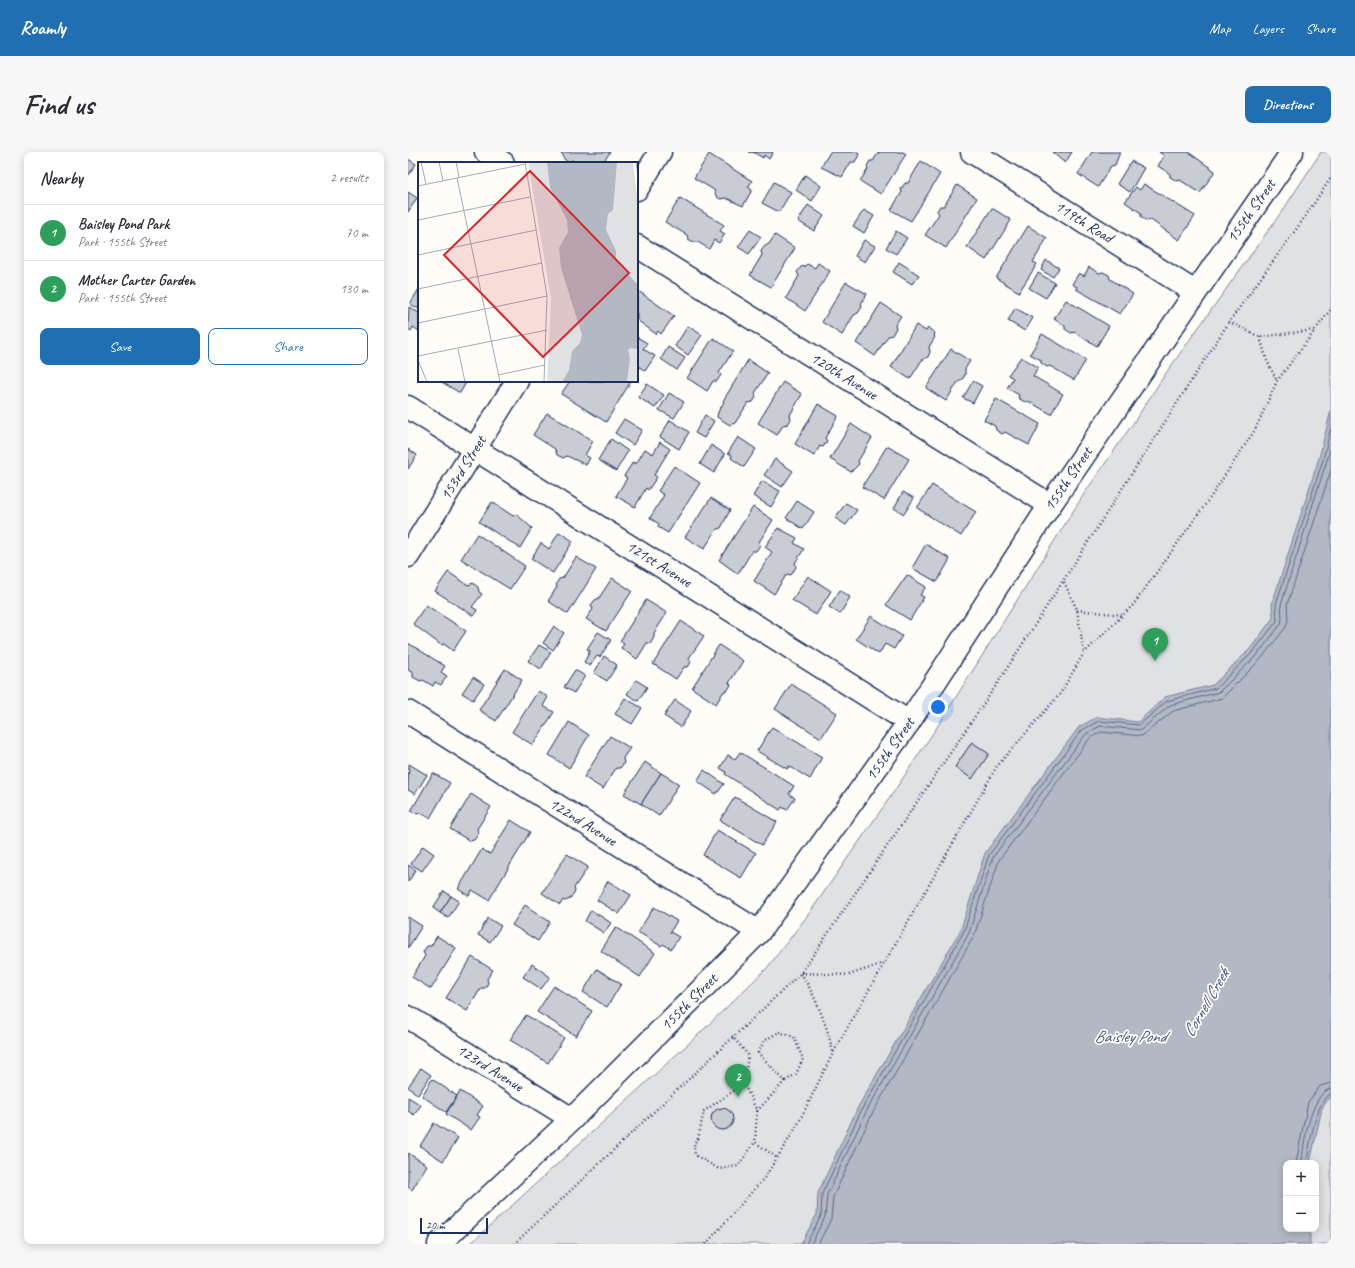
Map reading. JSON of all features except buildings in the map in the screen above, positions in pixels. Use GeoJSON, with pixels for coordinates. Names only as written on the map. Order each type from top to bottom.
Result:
{"type":"FeatureCollection","features":[{"type":"Feature","properties":{"kind":"street"},"geometry":{"type":"LineString","coordinates":[[486,152],[501,162]]}},
{"type":"Feature","properties":{"kind":"street"},"geometry":{"type":"LineString","coordinates":[[638,187],[660,152]]}},
{"type":"Feature","properties":{"kind":"street","name":"119th Road"},"geometry":{"type":"LineString","coordinates":[[972,152],[1195,292]]}},
{"type":"Feature","properties":{"kind":"street","name":"155th Street"},"geometry":{"type":"LineString","coordinates":[[439,1244],[572,1119],[759,932],[909,722],[1050,505],[1292,152]]}},
{"type":"Feature","properties":{"kind":"street","name":"120th Avenue"},"geometry":{"type":"LineString","coordinates":[[638,247],[1050,505]]}},
{"type":"Feature","properties":{"kind":"street","name":"153rd Street"},"geometry":{"type":"LineString","coordinates":[[408,556],[516,382]]}},
{"type":"Feature","properties":{"kind":"street","name":"121st Avenue"},"geometry":{"type":"LineString","coordinates":[[408,407],[909,722]]}},
{"type":"Feature","properties":{"kind":"street","name":"122nd Avenue"},"geometry":{"type":"LineString","coordinates":[[408,712],[759,932]]}},
{"type":"Feature","properties":{"kind":"street","name":"123rd Avenue"},"geometry":{"type":"LineString","coordinates":[[408,1017],[572,1119]]}},
{"type":"Feature","properties":{"kind":"path"},"geometry":{"type":"LineString","coordinates":[[514,1244],[732,1036],[801,973],[961,738],[1064,581],[1229,322],[1300,224],[1331,178]]}},
{"type":"Feature","properties":{"kind":"path"},"geometry":{"type":"LineString","coordinates":[[706,1244],[765,1177],[797,1126],[833,1053],[997,766],[1060,694],[1084,653],[1134,604],[1210,498],[1255,430],[1276,381],[1331,309]]}},
{"type":"Feature","properties":{"kind":"path"},"geometry":{"type":"LineString","coordinates":[[1229,322],[1260,337],[1314,330]]}},
{"type":"Feature","properties":{"kind":"path"},"geometry":{"type":"LineString","coordinates":[[1260,337],[1267,361],[1276,381]]}},
{"type":"Feature","properties":{"kind":"path"},"geometry":{"type":"LineString","coordinates":[[1064,581],[1077,610],[1084,653]]}},
{"type":"Feature","properties":{"kind":"path"},"geometry":{"type":"LineString","coordinates":[[1077,610],[1123,615]]}},
{"type":"Feature","properties":{"kind":"path"},"geometry":{"type":"LineString","coordinates":[[801,973],[849,975],[884,963]]}},
{"type":"Feature","properties":{"kind":"path"},"geometry":{"type":"LineString","coordinates":[[801,973],[817,1000],[829,1035],[833,1053]]}},
{"type":"Feature","properties":{"kind":"path"},"geometry":{"type":"LineString","coordinates":[[757,1111],[785,1081],[796,1074],[803,1060],[794,1037],[779,1032],[764,1041],[758,1053],[785,1081]]}},
{"type":"Feature","properties":{"kind":"path"},"geometry":{"type":"LineString","coordinates":[[732,1036],[748,1055],[744,1084],[757,1111],[755,1142],[738,1166],[719,1169],[695,1156],[694,1143],[698,1139],[704,1111],[744,1084]]}},
{"type":"Feature","properties":{"kind":"path"},"geometry":{"type":"LineString","coordinates":[[755,1142],[777,1158]]}},
{"type":"Feature","properties":{"kind":"shaded area"},"geometry":{"type":"Polygon","coordinates":[[[1321,152],[1331,152],[1331,1244],[470,1244],[699,1034],[767,968],[808,915],[893,793],[939,724],[1084,494],[1166,373],[1285,207],[1321,152]]]}},
{"type":"Feature","properties":{"kind":"water","name":"Baisley Pond"},"geometry":{"type":"Polygon","coordinates":[[[1331,410],[1331,1096],[1322,1108],[1311,1160],[1283,1160],[1283,1232],[1310,1232],[1310,1244],[801,1244],[817,1214],[818,1193],[858,1107],[961,929],[985,853],[1079,727],[1097,717],[1138,722],[1165,697],[1213,685],[1250,649],[1273,618],[1272,604],[1319,458],[1331,410]]]}},
{"type":"Feature","properties":{"kind":"place","name":"Baisley Pond Park"},"geometry":{"type":"Point","coordinates":[1155,661]}},
{"type":"Feature","properties":{"kind":"place","name":"Mother Carter Garden"},"geometry":{"type":"Point","coordinates":[738,1097]}},
{"type":"Feature","properties":{"kind":"water label","name":"Cornell Creek"},"geometry":{"type":"Point","coordinates":[1206,1003]}}]}
